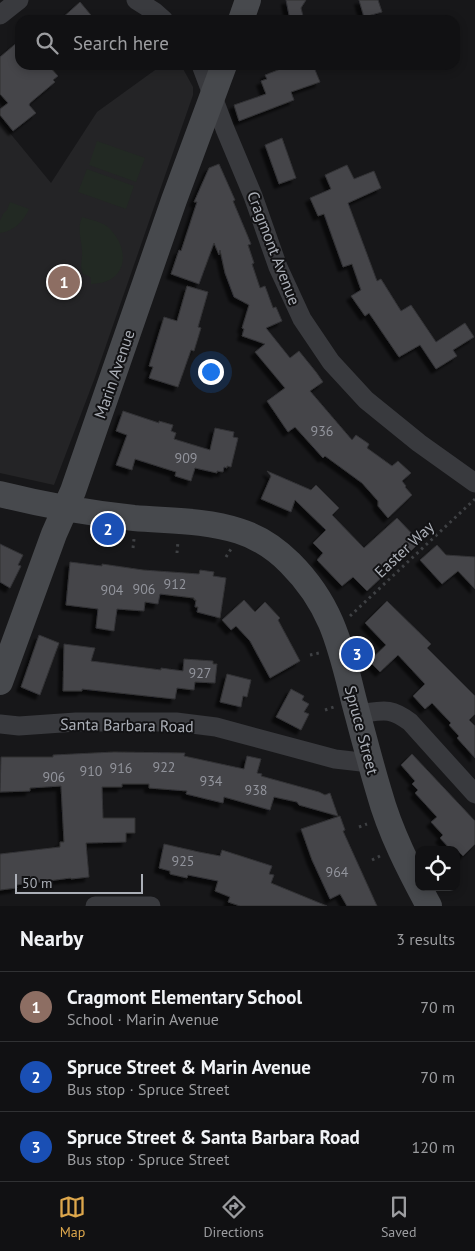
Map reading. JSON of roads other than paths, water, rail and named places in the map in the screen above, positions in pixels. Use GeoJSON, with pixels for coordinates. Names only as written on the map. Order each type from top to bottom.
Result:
{"type":"FeatureCollection","features":[{"type":"Feature","properties":{"kind":"street"},"geometry":{"type":"LineString","coordinates":[[0,15],[19,0]]}},
{"type":"Feature","properties":{"kind":"street"},"geometry":{"type":"LineString","coordinates":[[136,0],[158,15]]}},
{"type":"Feature","properties":{"kind":"street"},"geometry":{"type":"LineString","coordinates":[[243,15],[248,0]]}},
{"type":"Feature","properties":{"kind":"street","name":"Cragmont Avenue"},"geometry":{"type":"LineString","coordinates":[[203,70],[225,129],[254,196],[278,267],[302,319],[331,362],[366,400],[419,443],[475,482]]}},
{"type":"Feature","properties":{"kind":"street","name":"Marin Avenue"},"geometry":{"type":"LineString","coordinates":[[0,682],[54,534],[76,482],[222,70]]}},
{"type":"Feature","properties":{"kind":"street","name":"Spruce Street"},"geometry":{"type":"LineString","coordinates":[[0,494],[34,503],[126,517],[214,524],[240,531],[282,555],[311,585],[326,610],[334,629],[384,809],[399,847],[429,906]]}},
{"type":"Feature","properties":{"kind":"street"},"geometry":{"type":"LineString","coordinates":[[357,714],[390,710],[398,713],[410,722],[475,794]]}},
{"type":"Feature","properties":{"kind":"street","name":"Santa Barbara Road"},"geometry":{"type":"LineString","coordinates":[[0,724],[19,726],[76,722],[176,722],[216,727],[335,760],[370,763]]}},
{"type":"Feature","properties":{"kind":"street"},"geometry":{"type":"LineString","coordinates":[[95,906],[151,906]]}},
{"type":"Feature","properties":{"kind":"place","name":"Cragmont Elementary School"},"geometry":{"type":"Point","coordinates":[64,282]}},
{"type":"Feature","properties":{"kind":"place","name":"Spruce Street & Marin Avenue"},"geometry":{"type":"Point","coordinates":[108,529]}},
{"type":"Feature","properties":{"kind":"place","name":"Spruce Street & Santa Barbara Road"},"geometry":{"type":"Point","coordinates":[357,654]}}]}
